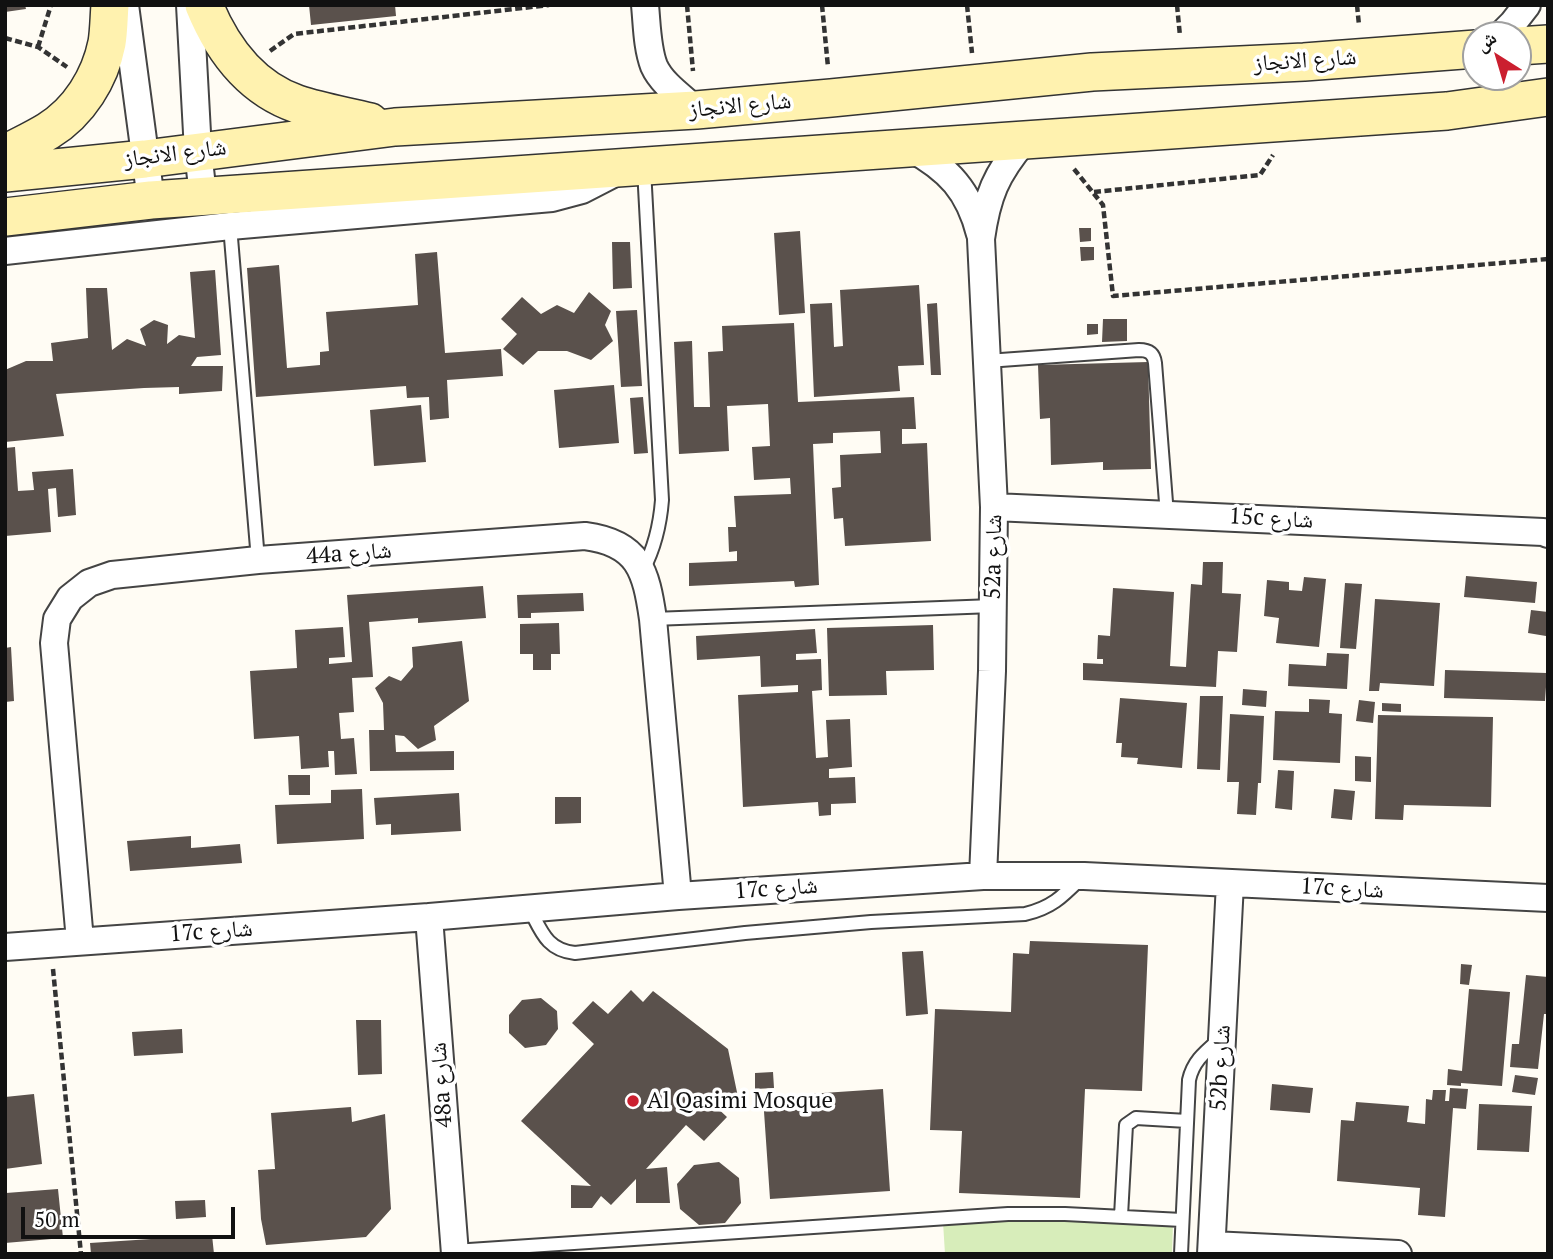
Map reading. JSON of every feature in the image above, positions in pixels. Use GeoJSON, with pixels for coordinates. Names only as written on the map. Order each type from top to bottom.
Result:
{"type":"FeatureCollection","features":[{"type":"Feature","properties":{"kind":"street"},"geometry":{"type":"LineString","coordinates":[[5,153],[50,130],[71,113],[82,99],[92,84],[107,43],[110,5]]}},
{"type":"Feature","properties":{"kind":"street"},"geometry":{"type":"LineString","coordinates":[[125,5],[150,200]]}},
{"type":"Feature","properties":{"kind":"street"},"geometry":{"type":"LineString","coordinates":[[190,5],[203,196]]}},
{"type":"Feature","properties":{"kind":"street"},"geometry":{"type":"LineString","coordinates":[[204,5],[224,46],[243,70],[267,89],[295,103],[324,112],[395,127]]}},
{"type":"Feature","properties":{"kind":"street"},"geometry":{"type":"LineString","coordinates":[[645,5],[655,67],[665,82],[696,110]]}},
{"type":"Feature","properties":{"kind":"street"},"geometry":{"type":"LineString","coordinates":[[1515,21],[1527,5]]}},
{"type":"Feature","properties":{"kind":"street","name":"شارع الانجاز"},"geometry":{"type":"LineString","coordinates":[[5,173],[145,159],[395,127],[696,110],[1092,72],[1304,62],[1462,50]]}},
{"type":"Feature","properties":{"kind":"street","name":"شارع الانجاز"},"geometry":{"type":"LineString","coordinates":[[5,217],[203,196],[1447,111],[1548,97]]}},
{"type":"Feature","properties":{"kind":"street","name":"52a شارع"},"geometry":{"type":"LineString","coordinates":[[983,876],[992,671],[994,507],[981,239],[993,186],[1006,162],[1024,141]]}},
{"type":"Feature","properties":{"kind":"street","name":"52a شارع"},"geometry":{"type":"LineString","coordinates":[[910,148],[931,160],[950,176],[975,216],[981,239]]}},
{"type":"Feature","properties":{"kind":"street","name":"شارع الانجاز"},"geometry":{"type":"LineString","coordinates":[[5,251],[230,226],[552,198],[582,190],[636,167]]}},
{"type":"Feature","properties":{"kind":"street","name":"15c شارع"},"geometry":{"type":"LineString","coordinates":[[994,507],[1548,534]]}},
{"type":"Feature","properties":{"kind":"street","name":"44a شارع"},"geometry":{"type":"LineString","coordinates":[[80,941],[54,643],[57,619],[70,598],[89,583],[112,575],[585,536],[603,538],[619,545],[633,556],[643,571],[649,590],[678,896]]}},
{"type":"Feature","properties":{"kind":"street","name":"17c شارع"},"geometry":{"type":"LineString","coordinates":[[5,947],[429,917],[678,896],[983,876],[1084,876],[1548,898]]}},
{"type":"Feature","properties":{"kind":"street","name":"52b شارع"},"geometry":{"type":"LineString","coordinates":[[1212,1249],[1230,883]]}},
{"type":"Feature","properties":{"kind":"street","name":"48a شارع"},"geometry":{"type":"LineString","coordinates":[[429,917],[454,1252]]}},
{"type":"Feature","properties":{"kind":"street"},"geometry":{"type":"LineString","coordinates":[[1212,1249],[1398,1254]]}},
{"type":"Feature","properties":{"kind":"lane"},"geometry":{"type":"LineString","coordinates":[[636,167],[662,500],[657,537],[643,571]]}},
{"type":"Feature","properties":{"kind":"lane"},"geometry":{"type":"LineString","coordinates":[[230,226],[258,561]]}},
{"type":"Feature","properties":{"kind":"lane"},"geometry":{"type":"LineString","coordinates":[[987,361],[1139,350],[1151,352],[1155,363],[1167,515]]}},
{"type":"Feature","properties":{"kind":"lane"},"geometry":{"type":"LineString","coordinates":[[653,619],[993,606]]}},
{"type":"Feature","properties":{"kind":"lane"},"geometry":{"type":"LineString","coordinates":[[529,908],[549,943],[565,952],[575,953],[745,933],[871,922],[1026,914],[1051,905],[1084,876]]}},
{"type":"Feature","properties":{"kind":"lane"},"geometry":{"type":"LineString","coordinates":[[1181,1254],[1189,1080],[1201,1055],[1223,1037]]}},
{"type":"Feature","properties":{"kind":"lane"},"geometry":{"type":"LineString","coordinates":[[1121,1216],[1126,1125],[1136,1118],[1187,1121]]}},
{"type":"Feature","properties":{"kind":"lane"},"geometry":{"type":"LineString","coordinates":[[454,1252],[952,1217],[1065,1214],[1182,1220]]}},
{"type":"Feature","properties":{"kind":"path"},"geometry":{"type":"LineString","coordinates":[[38,47],[51,5]]}},
{"type":"Feature","properties":{"kind":"path"},"geometry":{"type":"LineString","coordinates":[[687,5],[696,110]]}},
{"type":"Feature","properties":{"kind":"path"},"geometry":{"type":"LineString","coordinates":[[822,5],[831,98]]}},
{"type":"Feature","properties":{"kind":"path"},"geometry":{"type":"LineString","coordinates":[[967,5],[976,83]]}},
{"type":"Feature","properties":{"kind":"path"},"geometry":{"type":"LineString","coordinates":[[1357,5],[1360,36]]}},
{"type":"Feature","properties":{"kind":"path"},"geometry":{"type":"LineString","coordinates":[[5,38],[38,47],[92,84]]}},
{"type":"Feature","properties":{"kind":"path"},"geometry":{"type":"LineString","coordinates":[[1093,192],[1260,175],[1275,151]]}},
{"type":"Feature","properties":{"kind":"path"},"geometry":{"type":"LineString","coordinates":[[1073,168],[1103,205],[1113,296],[1548,259]]}},
{"type":"Feature","properties":{"kind":"path"},"geometry":{"type":"LineString","coordinates":[[51,943],[81,1254]]}},
{"type":"Feature","properties":{"kind":"green space"},"geometry":{"type":"Polygon","coordinates":[[[943,1222],[1173,1222],[1172,1254],[945,1254],[943,1222]]]}},
{"type":"Feature","properties":{"kind":"building"},"geometry":{"type":"Polygon","coordinates":[[[5,5],[25,5],[26,9],[5,12],[5,5]]]}},
{"type":"Feature","properties":{"kind":"building"},"geometry":{"type":"Polygon","coordinates":[[[309,5],[395,5],[396,16],[311,25],[309,5]]]}},
{"type":"Feature","properties":{"kind":"building"},"geometry":{"type":"Polygon","coordinates":[[[1079,228],[1091,228],[1091,241],[1080,242],[1079,228]]]}},
{"type":"Feature","properties":{"kind":"building"},"geometry":{"type":"Polygon","coordinates":[[[800,231],[805,313],[779,315],[774,233],[800,231]]]}},
{"type":"Feature","properties":{"kind":"building"},"geometry":{"type":"Polygon","coordinates":[[[612,242],[630,242],[632,288],[613,289],[612,242]]]}},
{"type":"Feature","properties":{"kind":"building"},"geometry":{"type":"Polygon","coordinates":[[[1080,247],[1094,247],[1094,260],[1081,261],[1080,247]]]}},
{"type":"Feature","properties":{"kind":"building"},"geometry":{"type":"Polygon","coordinates":[[[437,252],[445,353],[501,349],[503,376],[447,380],[449,418],[430,420],[429,397],[407,398],[406,386],[256,397],[247,268],[279,265],[287,368],[320,365],[320,352],[329,351],[326,312],[418,305],[415,254],[437,252]]]}},
{"type":"Feature","properties":{"kind":"building"},"geometry":{"type":"Polygon","coordinates":[[[215,270],[221,355],[197,357],[191,366],[223,366],[222,391],[179,394],[179,387],[56,394],[64,436],[5,442],[5,370],[26,361],[53,361],[51,343],[88,338],[86,288],[107,288],[112,350],[127,339],[146,346],[140,329],[154,320],[168,325],[167,344],[179,335],[195,338],[190,272],[215,270]]]}},
{"type":"Feature","properties":{"kind":"building"},"geometry":{"type":"Polygon","coordinates":[[[919,285],[924,365],[898,366],[900,391],[814,397],[810,304],[832,303],[834,347],[843,346],[840,290],[919,285]]]}},
{"type":"Feature","properties":{"kind":"building"},"geometry":{"type":"Polygon","coordinates":[[[589,292],[611,311],[605,325],[613,341],[591,360],[567,351],[538,351],[523,365],[503,349],[517,334],[501,319],[522,297],[541,314],[557,305],[574,313],[589,292]]]}},
{"type":"Feature","properties":{"kind":"building"},"geometry":{"type":"Polygon","coordinates":[[[937,303],[941,375],[931,375],[927,304],[937,303]]]}},
{"type":"Feature","properties":{"kind":"building"},"geometry":{"type":"Polygon","coordinates":[[[637,310],[642,386],[621,387],[616,311],[637,310]]]}},
{"type":"Feature","properties":{"kind":"building"},"geometry":{"type":"Polygon","coordinates":[[[1103,319],[1127,319],[1127,341],[1102,342],[1103,319]]]}},
{"type":"Feature","properties":{"kind":"building"},"geometry":{"type":"Polygon","coordinates":[[[794,323],[798,402],[914,397],[916,429],[902,429],[902,444],[927,443],[931,541],[845,546],[843,518],[834,519],[832,488],[841,487],[840,455],[881,453],[880,431],[833,433],[833,443],[813,444],[819,585],[795,587],[794,581],[689,586],[689,563],[737,561],[737,551],[729,552],[728,527],[736,527],[734,496],[791,494],[790,478],[754,480],[752,447],[770,446],[768,404],[727,406],[729,451],[679,454],[674,342],[692,341],[694,407],[710,407],[708,352],[723,351],[722,326],[794,323]]]}},
{"type":"Feature","properties":{"kind":"building"},"geometry":{"type":"Polygon","coordinates":[[[1087,324],[1098,324],[1098,334],[1087,335],[1087,324]]]}},
{"type":"Feature","properties":{"kind":"building"},"geometry":{"type":"Polygon","coordinates":[[[1148,362],[1151,469],[1103,470],[1103,462],[1051,465],[1050,418],[1040,419],[1038,365],[1148,362]]]}},
{"type":"Feature","properties":{"kind":"building"},"geometry":{"type":"Polygon","coordinates":[[[614,385],[619,443],[559,448],[554,390],[614,385]]]}},
{"type":"Feature","properties":{"kind":"building"},"geometry":{"type":"Polygon","coordinates":[[[643,397],[648,453],[634,454],[630,398],[643,397]]]}},
{"type":"Feature","properties":{"kind":"building"},"geometry":{"type":"Polygon","coordinates":[[[421,405],[426,462],[374,466],[370,410],[421,405]]]}},
{"type":"Feature","properties":{"kind":"building"},"geometry":{"type":"Polygon","coordinates":[[[15,447],[18,491],[34,490],[32,472],[73,469],[76,515],[58,517],[56,488],[48,489],[51,532],[5,536],[5,448],[15,447]]]}},
{"type":"Feature","properties":{"kind":"building"},"geometry":{"type":"Polygon","coordinates":[[[1203,562],[1223,562],[1222,593],[1241,594],[1237,652],[1218,651],[1216,687],[1083,680],[1083,663],[1103,664],[1103,659],[1097,659],[1098,635],[1110,636],[1113,588],[1174,592],[1170,666],[1186,667],[1191,584],[1202,585],[1203,562]]]}},
{"type":"Feature","properties":{"kind":"building"},"geometry":{"type":"Polygon","coordinates":[[[1466,576],[1537,582],[1535,603],[1464,597],[1466,576]]]}},
{"type":"Feature","properties":{"kind":"building"},"geometry":{"type":"Polygon","coordinates":[[[1304,577],[1326,579],[1319,647],[1276,643],[1279,618],[1264,616],[1267,580],[1289,582],[1289,590],[1302,591],[1304,577]]]}},
{"type":"Feature","properties":{"kind":"building"},"geometry":{"type":"Polygon","coordinates":[[[1345,583],[1362,584],[1356,649],[1340,648],[1345,583]]]}},
{"type":"Feature","properties":{"kind":"building"},"geometry":{"type":"Polygon","coordinates":[[[483,586],[486,618],[418,623],[418,618],[369,622],[373,677],[352,678],[354,712],[339,713],[341,739],[354,738],[357,774],[335,775],[334,751],[328,751],[329,767],[301,769],[299,736],[254,739],[250,671],[297,668],[295,630],[343,627],[345,657],[329,658],[329,664],[352,662],[347,595],[483,586]]]}},
{"type":"Feature","properties":{"kind":"building"},"geometry":{"type":"Polygon","coordinates":[[[583,593],[584,611],[531,613],[531,618],[518,618],[517,595],[583,593]]]}},
{"type":"Feature","properties":{"kind":"building"},"geometry":{"type":"Polygon","coordinates":[[[1375,599],[1440,603],[1434,686],[1380,683],[1379,691],[1369,691],[1375,599]]]}},
{"type":"Feature","properties":{"kind":"building"},"geometry":{"type":"Polygon","coordinates":[[[1531,610],[1548,612],[1546,636],[1528,633],[1531,610]]]}},
{"type":"Feature","properties":{"kind":"building"},"geometry":{"type":"Polygon","coordinates":[[[559,623],[560,654],[551,654],[551,670],[533,670],[533,654],[520,654],[520,624],[559,623]]]}},
{"type":"Feature","properties":{"kind":"building"},"geometry":{"type":"Polygon","coordinates":[[[933,625],[934,670],[886,671],[887,695],[829,696],[827,628],[933,625]]]}},
{"type":"Feature","properties":{"kind":"building"},"geometry":{"type":"Polygon","coordinates":[[[815,629],[817,653],[796,654],[796,660],[821,659],[822,690],[812,691],[816,758],[828,757],[826,720],[850,719],[852,767],[829,769],[829,778],[855,777],[856,803],[831,804],[831,815],[819,816],[818,802],[743,807],[738,695],[798,692],[798,685],[761,687],[760,656],[697,660],[696,636],[815,629]]]}},
{"type":"Feature","properties":{"kind":"building"},"geometry":{"type":"Polygon","coordinates":[[[462,641],[469,701],[434,726],[436,740],[418,749],[404,736],[395,735],[396,752],[454,751],[454,770],[370,771],[369,730],[384,730],[383,703],[375,688],[389,676],[401,681],[413,667],[412,647],[462,641]]]}},
{"type":"Feature","properties":{"kind":"building"},"geometry":{"type":"Polygon","coordinates":[[[11,647],[14,701],[5,702],[5,648],[11,647]]]}},
{"type":"Feature","properties":{"kind":"building"},"geometry":{"type":"Polygon","coordinates":[[[1327,653],[1349,654],[1347,689],[1288,686],[1289,664],[1326,666],[1327,653]]]}},
{"type":"Feature","properties":{"kind":"building"},"geometry":{"type":"Polygon","coordinates":[[[1445,670],[1547,673],[1545,701],[1444,698],[1445,670]]]}},
{"type":"Feature","properties":{"kind":"building"},"geometry":{"type":"Polygon","coordinates":[[[1243,689],[1267,691],[1266,707],[1242,705],[1243,689]]]}},
{"type":"Feature","properties":{"kind":"building"},"geometry":{"type":"Polygon","coordinates":[[[1200,696],[1223,696],[1220,770],[1197,769],[1200,696]]]}},
{"type":"Feature","properties":{"kind":"building"},"geometry":{"type":"Polygon","coordinates":[[[1120,698],[1187,703],[1182,768],[1137,764],[1138,758],[1121,757],[1122,743],[1116,743],[1120,698]]]}},
{"type":"Feature","properties":{"kind":"building"},"geometry":{"type":"Polygon","coordinates":[[[1309,699],[1330,700],[1329,713],[1342,714],[1340,763],[1273,760],[1275,711],[1309,712],[1309,699]]]}},
{"type":"Feature","properties":{"kind":"building"},"geometry":{"type":"Polygon","coordinates":[[[1359,700],[1375,702],[1373,723],[1356,721],[1359,700]]]}},
{"type":"Feature","properties":{"kind":"building"},"geometry":{"type":"Polygon","coordinates":[[[1382,703],[1401,704],[1401,712],[1382,711],[1382,703]]]}},
{"type":"Feature","properties":{"kind":"building"},"geometry":{"type":"Polygon","coordinates":[[[1230,714],[1264,716],[1261,783],[1258,783],[1256,815],[1237,814],[1239,782],[1227,782],[1230,714]]]}},
{"type":"Feature","properties":{"kind":"building"},"geometry":{"type":"Polygon","coordinates":[[[1378,715],[1493,717],[1491,807],[1404,805],[1403,820],[1375,819],[1378,715]]]}},
{"type":"Feature","properties":{"kind":"building"},"geometry":{"type":"Polygon","coordinates":[[[1355,756],[1371,757],[1371,782],[1355,781],[1355,756]]]}},
{"type":"Feature","properties":{"kind":"building"},"geometry":{"type":"Polygon","coordinates":[[[1278,770],[1294,771],[1292,810],[1275,808],[1278,770]]]}},
{"type":"Feature","properties":{"kind":"building"},"geometry":{"type":"Polygon","coordinates":[[[288,775],[310,775],[310,795],[289,795],[288,775]]]}},
{"type":"Feature","properties":{"kind":"building"},"geometry":{"type":"Polygon","coordinates":[[[362,789],[364,839],[277,844],[275,805],[331,803],[331,790],[362,789]]]}},
{"type":"Feature","properties":{"kind":"building"},"geometry":{"type":"Polygon","coordinates":[[[1334,789],[1355,791],[1352,820],[1331,818],[1334,789]]]}},
{"type":"Feature","properties":{"kind":"building"},"geometry":{"type":"Polygon","coordinates":[[[459,793],[461,831],[391,835],[391,824],[376,825],[374,798],[459,793]]]}},
{"type":"Feature","properties":{"kind":"building"},"geometry":{"type":"Polygon","coordinates":[[[555,797],[581,797],[581,823],[555,824],[555,797]]]}},
{"type":"Feature","properties":{"kind":"building"},"geometry":{"type":"Polygon","coordinates":[[[191,836],[191,848],[240,844],[242,863],[130,871],[127,841],[191,836]]]}},
{"type":"Feature","properties":{"kind":"building"},"geometry":{"type":"Polygon","coordinates":[[[1030,941],[1148,945],[1142,1091],[1085,1089],[1080,1198],[959,1193],[962,1131],[930,1130],[935,1009],[1011,1012],[1013,953],[1029,954],[1030,941]]]}},
{"type":"Feature","properties":{"kind":"building"},"geometry":{"type":"Polygon","coordinates":[[[923,951],[928,1014],[906,1016],[902,952],[923,951]]]}},
{"type":"Feature","properties":{"kind":"building"},"geometry":{"type":"Polygon","coordinates":[[[1461,964],[1472,965],[1469,985],[1460,984],[1461,964]]]}},
{"type":"Feature","properties":{"kind":"building"},"geometry":{"type":"Polygon","coordinates":[[[1526,975],[1548,977],[1548,1014],[1544,1014],[1538,1069],[1510,1067],[1512,1044],[1519,1044],[1526,975]]]}},
{"type":"Feature","properties":{"kind":"building"},"geometry":{"type":"Polygon","coordinates":[[[1469,989],[1510,992],[1502,1086],[1461,1083],[1461,1086],[1447,1085],[1448,1069],[1462,1071],[1469,989]]]}},
{"type":"Feature","properties":{"kind":"building","name":"Al Qasimi Mosque"},"geometry":{"type":"Polygon","coordinates":[[[631,990],[643,1002],[653,991],[728,1049],[738,1097],[714,1105],[727,1117],[704,1141],[686,1125],[646,1169],[667,1167],[670,1203],[636,1203],[636,1179],[611,1205],[601,1196],[592,1208],[571,1208],[571,1185],[591,1186],[521,1121],[594,1044],[572,1023],[593,1001],[608,1014],[631,990]]]}},
{"type":"Feature","properties":{"kind":"building"},"geometry":{"type":"Polygon","coordinates":[[[541,998],[557,1011],[558,1029],[546,1045],[525,1048],[509,1033],[509,1015],[522,1000],[541,998]]]}},
{"type":"Feature","properties":{"kind":"building"},"geometry":{"type":"Polygon","coordinates":[[[356,1020],[381,1020],[382,1074],[358,1075],[356,1020]]]}},
{"type":"Feature","properties":{"kind":"building"},"geometry":{"type":"Polygon","coordinates":[[[182,1029],[183,1053],[134,1056],[132,1032],[182,1029]]]}},
{"type":"Feature","properties":{"kind":"building"},"geometry":{"type":"Polygon","coordinates":[[[773,1072],[774,1088],[755,1089],[755,1073],[773,1072]]]}},
{"type":"Feature","properties":{"kind":"building"},"geometry":{"type":"Polygon","coordinates":[[[1515,1075],[1538,1078],[1535,1095],[1512,1092],[1515,1075]]]}},
{"type":"Feature","properties":{"kind":"building"},"geometry":{"type":"Polygon","coordinates":[[[1272,1084],[1313,1088],[1310,1113],[1270,1110],[1272,1084]]]}},
{"type":"Feature","properties":{"kind":"building"},"geometry":{"type":"Polygon","coordinates":[[[1450,1088],[1468,1089],[1466,1109],[1453,1108],[1445,1217],[1418,1215],[1420,1188],[1337,1181],[1341,1120],[1354,1121],[1356,1102],[1409,1106],[1407,1122],[1425,1124],[1426,1099],[1432,1100],[1433,1090],[1446,1090],[1445,1101],[1449,1101],[1450,1088]]]}},
{"type":"Feature","properties":{"kind":"building"},"geometry":{"type":"Polygon","coordinates":[[[883,1089],[890,1191],[770,1199],[763,1097],[883,1089]]]}},
{"type":"Feature","properties":{"kind":"building"},"geometry":{"type":"Polygon","coordinates":[[[34,1094],[42,1164],[5,1169],[5,1097],[34,1094]]]}},
{"type":"Feature","properties":{"kind":"building"},"geometry":{"type":"Polygon","coordinates":[[[1479,1104],[1532,1106],[1529,1152],[1477,1150],[1479,1104]]]}},
{"type":"Feature","properties":{"kind":"building"},"geometry":{"type":"Polygon","coordinates":[[[351,1107],[352,1122],[385,1114],[391,1209],[366,1237],[266,1245],[261,1219],[258,1170],[275,1169],[271,1113],[351,1107]]]}},
{"type":"Feature","properties":{"kind":"building"},"geometry":{"type":"Polygon","coordinates":[[[719,1162],[739,1178],[741,1203],[725,1223],[699,1225],[680,1209],[677,1184],[694,1165],[719,1162]]]}},
{"type":"Feature","properties":{"kind":"building"},"geometry":{"type":"Polygon","coordinates":[[[58,1189],[63,1238],[5,1243],[6,1193],[58,1189]]]}},
{"type":"Feature","properties":{"kind":"building"},"geometry":{"type":"Polygon","coordinates":[[[205,1200],[206,1217],[176,1219],[175,1201],[205,1200]]]}},
{"type":"Feature","properties":{"kind":"building"},"geometry":{"type":"Polygon","coordinates":[[[212,1235],[214,1254],[91,1254],[90,1243],[212,1235]]]}},
{"type":"Feature","properties":{"kind":"place","name":"Al Qasimi Mosque"},"geometry":{"type":"Point","coordinates":[633,1101]}}]}
